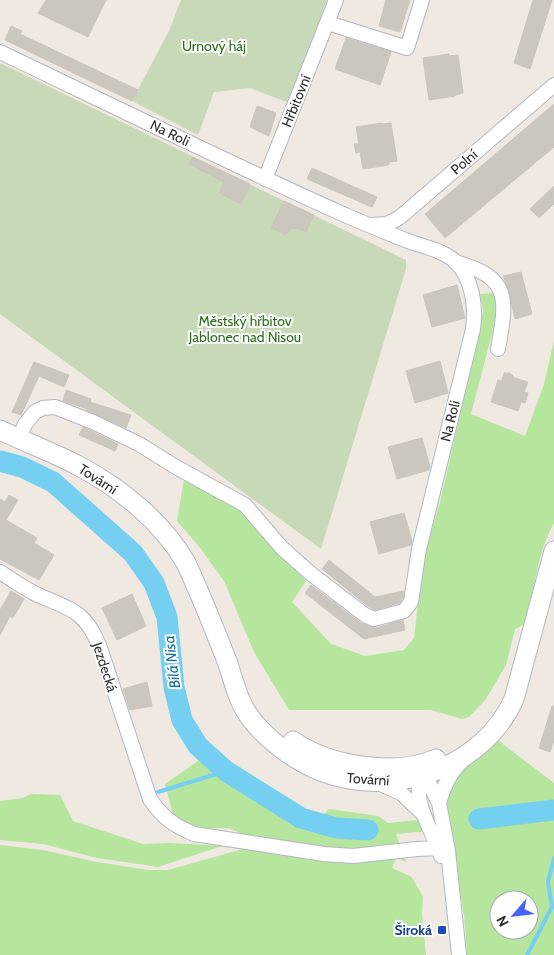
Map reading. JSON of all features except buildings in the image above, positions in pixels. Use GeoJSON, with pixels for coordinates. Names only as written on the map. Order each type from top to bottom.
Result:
{"type":"FeatureCollection","features":[{"type":"Feature","properties":{"kind":"street","name":"Hřbitovní"},"geometry":{"type":"LineString","coordinates":[[264,179],[336,0]]}},
{"type":"Feature","properties":{"kind":"street"},"geometry":{"type":"LineString","coordinates":[[328,23],[407,48],[422,0]]}},
{"type":"Feature","properties":{"kind":"street","name":"Na Roli"},"geometry":{"type":"LineString","coordinates":[[0,52],[264,179],[368,225],[442,252],[455,262],[464,273],[471,292],[475,312],[419,549],[411,602],[404,612],[374,619],[365,615],[310,573],[282,548],[245,505],[176,467],[140,444],[93,422],[55,407],[42,408],[35,412],[25,424],[19,439]]}},
{"type":"Feature","properties":{"kind":"street","name":"Polní"},"geometry":{"type":"LineString","coordinates":[[368,225],[387,224],[399,218],[554,85]]}},
{"type":"Feature","properties":{"kind":"street"},"geometry":{"type":"LineString","coordinates":[[455,262],[475,268],[488,275],[496,284],[501,294],[504,306],[498,349]]}},
{"type":"Feature","properties":{"kind":"street","name":"Tovární"},"geometry":{"type":"LineString","coordinates":[[0,430],[93,474],[126,497],[162,529],[176,546],[186,564],[227,662],[241,701],[251,719],[266,735],[287,752],[312,767],[332,776],[376,781],[399,781],[426,769],[467,742],[492,718],[519,680]]}},
{"type":"Feature","properties":{"kind":"street","name":"Tovární"},"geometry":{"type":"LineString","coordinates":[[227,662],[255,709],[295,743],[312,752],[339,762],[357,766],[426,769],[454,764],[476,749],[507,716],[528,654],[554,551]]}},
{"type":"Feature","properties":{"kind":"street","name":"Jezdecká"},"geometry":{"type":"LineString","coordinates":[[0,572],[34,593],[58,602],[78,614],[92,628],[150,799],[161,815],[175,826],[194,834],[324,854],[352,856],[439,848]]}},
{"type":"Feature","properties":{"kind":"street"},"geometry":{"type":"LineString","coordinates":[[439,803],[445,783],[452,770],[476,749]]}},
{"type":"Feature","properties":{"kind":"street"},"geometry":{"type":"LineString","coordinates":[[426,769],[429,783],[439,803],[448,852],[458,955]]}},
{"type":"Feature","properties":{"kind":"street"},"geometry":{"type":"LineString","coordinates":[[426,769],[418,790],[423,814],[439,848],[451,887]]}},
{"type":"Feature","properties":{"kind":"street"},"geometry":{"type":"LineString","coordinates":[[376,781],[401,794],[423,814]]}},
{"type":"Feature","properties":{"kind":"green space","name":"Urnový háj"},"geometry":{"type":"Polygon","coordinates":[[[181,0],[327,0],[289,103],[250,88],[214,92],[198,135],[132,101],[169,31],[181,0]]]}},
{"type":"Feature","properties":{"kind":"green space","name":"Městský hřbitov Jablonec nad Nisou"},"geometry":{"type":"Polygon","coordinates":[[[0,63],[406,260],[406,269],[321,549],[0,314],[0,63]]]}},
{"type":"Feature","properties":{"kind":"green space"},"geometry":{"type":"Polygon","coordinates":[[[495,293],[499,307],[471,414],[525,436],[544,384],[554,341],[554,523],[540,559],[528,622],[515,629],[506,665],[486,699],[469,717],[462,719],[431,710],[289,710],[254,652],[224,581],[201,549],[177,521],[184,479],[241,510],[306,581],[292,602],[331,644],[365,656],[404,650],[414,638],[423,559],[440,502],[481,324],[483,310],[480,294],[495,293]]]}},
{"type":"Feature","properties":{"kind":"green space"},"geometry":{"type":"Polygon","coordinates":[[[495,738],[554,783],[554,955],[467,955],[464,915],[446,808],[446,798],[453,778],[495,738]]]}},
{"type":"Feature","properties":{"kind":"green space"},"geometry":{"type":"Polygon","coordinates":[[[201,759],[229,782],[245,789],[258,799],[306,826],[314,825],[329,809],[378,816],[388,823],[427,819],[430,831],[396,834],[406,862],[396,858],[392,868],[410,876],[423,897],[422,913],[426,955],[0,955],[0,845],[43,850],[97,862],[149,870],[168,870],[257,845],[298,848],[304,843],[258,841],[229,828],[177,829],[165,784],[201,759]]]}},
{"type":"Feature","properties":{"kind":"green space"},"geometry":{"type":"Polygon","coordinates":[[[31,794],[60,795],[73,821],[143,844],[170,843],[222,846],[158,867],[97,858],[43,844],[0,840],[0,801],[23,798],[31,794]]]}},
{"type":"Feature","properties":{"kind":"waterway","name":"Bílá Nisa"},"geometry":{"type":"LineString","coordinates":[[0,461],[22,467],[53,482],[133,553],[154,583],[167,617],[174,687],[182,720],[198,746],[226,771],[301,818],[336,828],[368,830]]}},
{"type":"Feature","properties":{"kind":"waterway"},"geometry":{"type":"LineString","coordinates":[[158,792],[226,771]]}},
{"type":"Feature","properties":{"kind":"waterway","name":"Bílá Nisa"},"geometry":{"type":"LineString","coordinates":[[479,819],[554,810]]}},
{"type":"Feature","properties":{"kind":"waterway"},"geometry":{"type":"LineString","coordinates":[[527,955],[552,907],[548,882],[554,858]]}},
{"type":"Feature","properties":{"kind":"place","name":"Široká"},"geometry":{"type":"Point","coordinates":[442,930]}}]}
